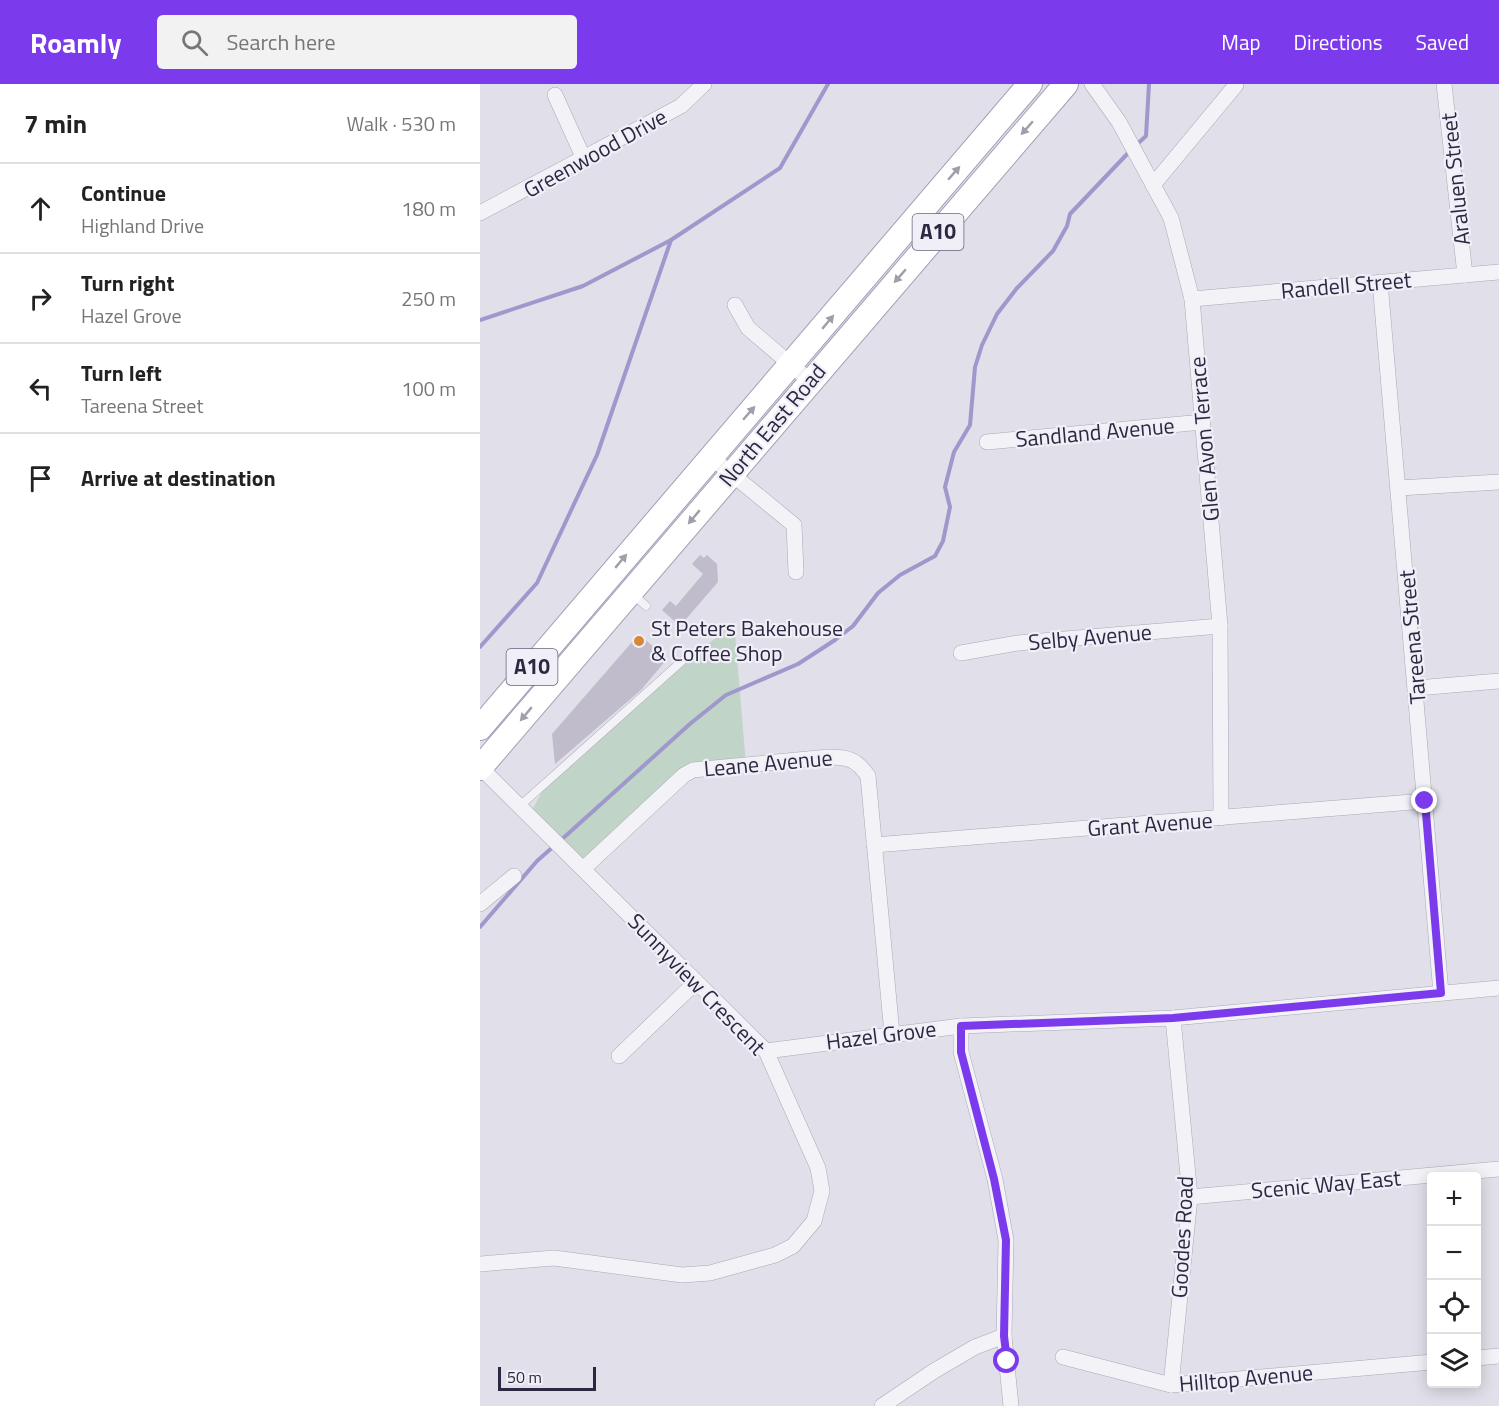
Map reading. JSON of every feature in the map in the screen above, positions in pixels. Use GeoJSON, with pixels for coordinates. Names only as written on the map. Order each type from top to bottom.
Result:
{"type":"FeatureCollection","features":[{"type":"Feature","properties":{"kind":"main road","name":"North East Road"},"geometry":{"type":"LineString","coordinates":[[480,767],[638,599],[732,473],[1066,84]]}},
{"type":"Feature","properties":{"kind":"main road","name":"North East Road"},"geometry":{"type":"LineString","coordinates":[[480,728],[1030,85]]}},
{"type":"Feature","properties":{"kind":"street","name":"Greenwood Drive"},"geometry":{"type":"LineString","coordinates":[[480,213],[681,106],[704,84]]}},
{"type":"Feature","properties":{"kind":"street","name":"Glen Avon Terrace"},"geometry":{"type":"LineString","coordinates":[[1092,84],[1129,140],[1171,218],[1192,299],[1220,626],[1221,818]]}},
{"type":"Feature","properties":{"kind":"street","name":"Araluen Street"},"geometry":{"type":"LineString","coordinates":[[1444,84],[1465,275]]}},
{"type":"Feature","properties":{"kind":"street"},"geometry":{"type":"LineString","coordinates":[[1153,185],[1236,85]]}},
{"type":"Feature","properties":{"kind":"street"},"geometry":{"type":"LineString","coordinates":[[555,95],[584,159]]}},
{"type":"Feature","properties":{"kind":"street","name":"Randell Street"},"geometry":{"type":"LineString","coordinates":[[1192,299],[1499,272]]}},
{"type":"Feature","properties":{"kind":"street","name":"Tareena Street"},"geometry":{"type":"LineString","coordinates":[[1380,282],[1417,688],[1441,993]]}},
{"type":"Feature","properties":{"kind":"street"},"geometry":{"type":"LineString","coordinates":[[735,305],[748,328],[810,381]]}},
{"type":"Feature","properties":{"kind":"street","name":"Sandland Avenue"},"geometry":{"type":"LineString","coordinates":[[987,442],[1203,422]]}},
{"type":"Feature","properties":{"kind":"street"},"geometry":{"type":"LineString","coordinates":[[711,457],[794,525],[796,572]]}},
{"type":"Feature","properties":{"kind":"street"},"geometry":{"type":"LineString","coordinates":[[1399,488],[1499,482]]}},
{"type":"Feature","properties":{"kind":"street","name":"Selby Avenue"},"geometry":{"type":"LineString","coordinates":[[961,653],[1018,643],[1220,626]]}},
{"type":"Feature","properties":{"kind":"street"},"geometry":{"type":"LineString","coordinates":[[1417,688],[1499,681]]}},
{"type":"Feature","properties":{"kind":"street","name":"Leane Avenue"},"geometry":{"type":"LineString","coordinates":[[583,868],[684,775],[693,770],[829,757],[846,757],[857,761],[868,776],[892,1034]]}},
{"type":"Feature","properties":{"kind":"street","name":"Sunnyview Crescent"},"geometry":{"type":"LineString","coordinates":[[480,767],[766,1051],[818,1168],[821,1181],[821,1198],[816,1217],[807,1233],[793,1246],[764,1259],[700,1275],[668,1274],[554,1258],[480,1264]]}},
{"type":"Feature","properties":{"kind":"street","name":"Grant Avenue"},"geometry":{"type":"LineString","coordinates":[[874,845],[1425,801]]}},
{"type":"Feature","properties":{"kind":"street"},"geometry":{"type":"LineString","coordinates":[[480,904],[514,876]]}},
{"type":"Feature","properties":{"kind":"street"},"geometry":{"type":"LineString","coordinates":[[619,1056],[696,982]]}},
{"type":"Feature","properties":{"kind":"street","name":"Hazel Grove"},"geometry":{"type":"LineString","coordinates":[[766,1051],[961,1026],[1173,1018],[1499,988]]}},
{"type":"Feature","properties":{"kind":"street","name":"Goodes Road"},"geometry":{"type":"LineString","coordinates":[[1171,1385],[1190,1197],[1173,1018]]}},
{"type":"Feature","properties":{"kind":"street"},"geometry":{"type":"LineString","coordinates":[[961,1026],[961,1052],[994,1179],[1006,1240],[1004,1336],[1011,1406]]}},
{"type":"Feature","properties":{"kind":"street","name":"Scenic Way East"},"geometry":{"type":"LineString","coordinates":[[1190,1197],[1499,1169]]}},
{"type":"Feature","properties":{"kind":"street"},"geometry":{"type":"LineString","coordinates":[[882,1406],[975,1347],[1004,1336]]}},
{"type":"Feature","properties":{"kind":"street"},"geometry":{"type":"LineString","coordinates":[[1481,1358],[1499,1356]]}},
{"type":"Feature","properties":{"kind":"street","name":"Hilltop Avenue"},"geometry":{"type":"LineString","coordinates":[[1063,1357],[1171,1385],[1427,1362]]}},
{"type":"Feature","properties":{"kind":"lane"},"geometry":{"type":"LineString","coordinates":[[520,805],[691,653]]}},
{"type":"Feature","properties":{"kind":"green space"},"geometry":{"type":"Polygon","coordinates":[[[734,622],[746,765],[693,770],[583,869],[530,814],[547,782],[734,622]]]}},
{"type":"Feature","properties":{"kind":"building"},"geometry":{"type":"Polygon","coordinates":[[[700,555],[704,558],[707,555],[717,564],[718,582],[680,626],[662,610],[670,601],[676,606],[703,574],[692,564],[700,555]]]}},
{"type":"Feature","properties":{"kind":"building"},"geometry":{"type":"Polygon","coordinates":[[[639,634],[667,659],[641,690],[555,764],[552,734],[639,634]]]}},
{"type":"Feature","properties":{"kind":"waterway"},"geometry":{"type":"LineString","coordinates":[[480,320],[583,286],[671,240],[780,168],[828,84]]}},
{"type":"Feature","properties":{"kind":"waterway"},"geometry":{"type":"LineString","coordinates":[[1135,146],[1146,136],[1149,84]]}},
{"type":"Feature","properties":{"kind":"waterway"},"geometry":{"type":"LineString","coordinates":[[560,841],[691,723],[726,695],[798,664],[835,640],[853,626],[878,593],[900,575],[935,556],[943,541],[950,507],[945,487],[954,452],[970,425],[975,367],[982,345],[997,314],[1017,288],[1053,251],[1067,226],[1070,214],[1130,151]]}},
{"type":"Feature","properties":{"kind":"waterway"},"geometry":{"type":"LineString","coordinates":[[480,647],[537,583],[597,455],[671,240]]}},
{"type":"Feature","properties":{"kind":"waterway"},"geometry":{"type":"LineString","coordinates":[[480,927],[537,861],[554,846]]}},
{"type":"Feature","properties":{"kind":"place","name":"St Peters Bakehouse & Coffee Shop"},"geometry":{"type":"Point","coordinates":[639,641]}},
{"type":"Feature","properties":{"kind":"route"},"geometry":{"type":"LineString","coordinates":[[1007,1361],[1004,1336],[1006,1240],[994,1179],[961,1052],[961,1026],[1173,1018],[1441,993],[1425,801]]}}]}
